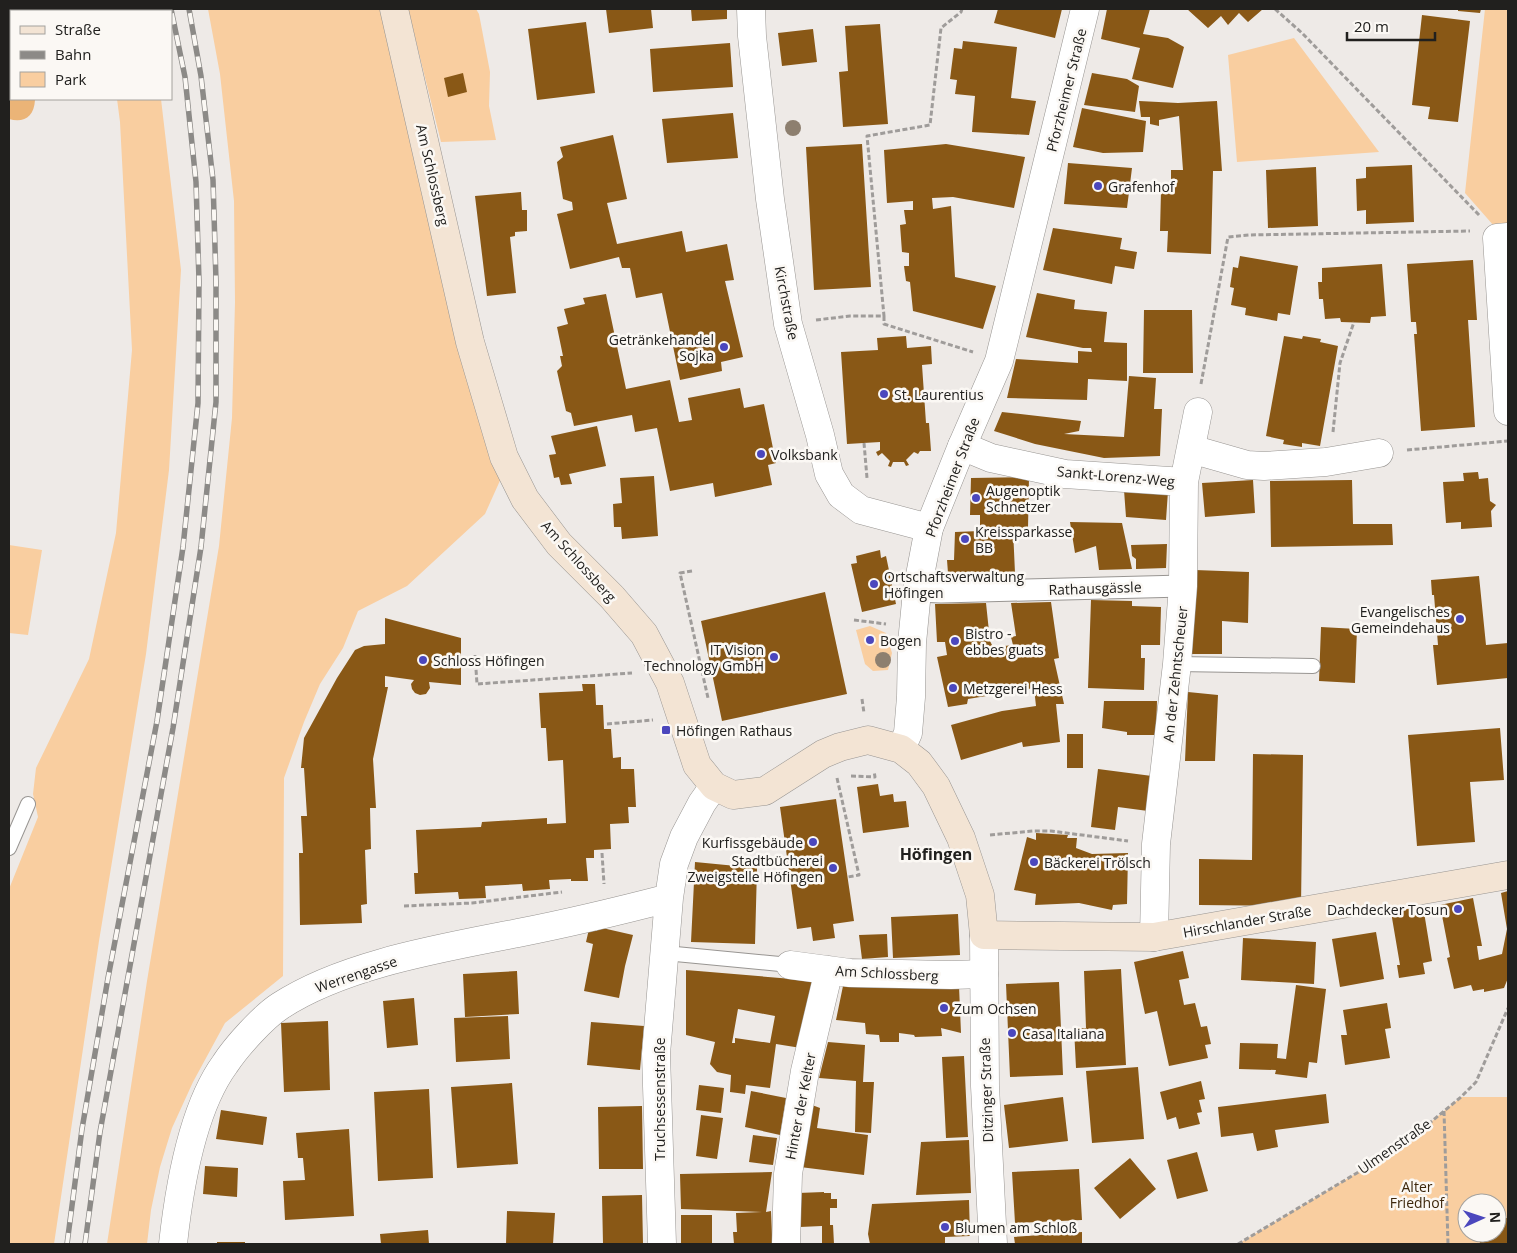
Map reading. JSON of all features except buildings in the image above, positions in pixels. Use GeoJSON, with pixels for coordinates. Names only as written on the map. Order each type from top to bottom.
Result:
{"type":"FeatureCollection","features":[{"type":"Feature","properties":{"kind":"main road","name":"Am Schlossberg"},"geometry":{"type":"LineString","coordinates":[[394,9],[470,342],[507,465],[525,499],[553,536],[612,597],[644,634],[664,670],[697,765],[714,786]]}},
{"type":"Feature","properties":{"kind":"main road"},"geometry":{"type":"LineString","coordinates":[[714,786],[733,795],[764,791],[823,754],[840,747],[868,740],[902,749],[919,763],[936,786],[961,838],[980,895],[984,935]]}},
{"type":"Feature","properties":{"kind":"main road","name":"Hirschlander Straße"},"geometry":{"type":"LineString","coordinates":[[984,935],[1154,937],[1508,875]]}},
{"type":"Feature","properties":{"kind":"street","name":"Kirchstraße"},"geometry":{"type":"LineString","coordinates":[[751,9],[752,36],[770,199],[788,324],[820,435],[829,474],[841,494],[861,510],[930,528]]}},
{"type":"Feature","properties":{"kind":"street","name":"Pforzheimer Straße"},"geometry":{"type":"LineString","coordinates":[[902,749],[908,734],[912,643],[917,592],[930,528],[962,446],[999,361],[1086,9]]}},
{"type":"Feature","properties":{"kind":"street"},"geometry":{"type":"LineString","coordinates":[[1502,238],[1508,411]]}},
{"type":"Feature","properties":{"kind":"street","name":"An der Zehntscheuer"},"geometry":{"type":"LineString","coordinates":[[1154,937],[1156,844],[1177,664],[1183,586],[1184,482],[1198,412]]}},
{"type":"Feature","properties":{"kind":"street","name":"Sankt-Lorenz-Weg"},"geometry":{"type":"LineString","coordinates":[[962,446],[991,458],[1065,474],[1184,482]]}},
{"type":"Feature","properties":{"kind":"street"},"geometry":{"type":"LineString","coordinates":[[1191,449],[1247,465],[1264,466],[1326,462],[1379,453]]}},
{"type":"Feature","properties":{"kind":"street","name":"Rathausgässle"},"geometry":{"type":"LineString","coordinates":[[917,592],[1183,586]]}},
{"type":"Feature","properties":{"kind":"street","name":"Truchsessenstraße"},"geometry":{"type":"LineString","coordinates":[[662,1244],[656,1054],[669,898],[674,864],[684,837],[702,803],[714,786]]}},
{"type":"Feature","properties":{"kind":"street","name":"Werrengasse"},"geometry":{"type":"LineString","coordinates":[[173,1244],[184,1174],[208,1093],[224,1064],[245,1039],[279,1007],[315,988],[345,976],[409,956],[581,920],[669,898]]}},
{"type":"Feature","properties":{"kind":"street","name":"Ditzinger Straße"},"geometry":{"type":"LineString","coordinates":[[984,935],[984,1086],[992,1244]]}},
{"type":"Feature","properties":{"kind":"street","name":"Am Schlossberg"},"geometry":{"type":"LineString","coordinates":[[790,965],[850,974],[984,974]]}},
{"type":"Feature","properties":{"kind":"street","name":"Hinter der Kelter"},"geometry":{"type":"LineString","coordinates":[[786,1244],[788,1174],[805,1071],[829,970]]}},
{"type":"Feature","properties":{"kind":"lane"},"geometry":{"type":"LineString","coordinates":[[1177,664],[1313,666]]}},
{"type":"Feature","properties":{"kind":"lane"},"geometry":{"type":"LineString","coordinates":[[9,848],[28,804]]}},
{"type":"Feature","properties":{"kind":"lane"},"geometry":{"type":"LineString","coordinates":[[665,953],[790,965]]}},
{"type":"Feature","properties":{"kind":"path"},"geometry":{"type":"LineString","coordinates":[[962,9],[962,12],[941,28],[930,125],[867,136],[884,324],[999,361]]}},
{"type":"Feature","properties":{"kind":"path"},"geometry":{"type":"LineString","coordinates":[[1275,9],[1302,33],[1502,238]]}},
{"type":"Feature","properties":{"kind":"path"},"geometry":{"type":"LineString","coordinates":[[1198,412],[1198,397],[1228,237],[1250,234],[1476,231],[1502,238]]}},
{"type":"Feature","properties":{"kind":"path"},"geometry":{"type":"LineString","coordinates":[[788,324],[850,316],[884,316]]}},
{"type":"Feature","properties":{"kind":"path"},"geometry":{"type":"LineString","coordinates":[[1333,432],[1340,363],[1354,322]]}},
{"type":"Feature","properties":{"kind":"path"},"geometry":{"type":"LineString","coordinates":[[1410,450],[1508,441]]}},
{"type":"Feature","properties":{"kind":"path"},"geometry":{"type":"LineString","coordinates":[[692,571],[680,573],[698,656]]}},
{"type":"Feature","properties":{"kind":"path"},"geometry":{"type":"LineString","coordinates":[[475,655],[477,684],[664,670]]}},
{"type":"Feature","properties":{"kind":"path"},"geometry":{"type":"LineString","coordinates":[[607,724],[681,718]]}},
{"type":"Feature","properties":{"kind":"path"},"geometry":{"type":"LineString","coordinates":[[837,778],[859,875],[848,877]]}},
{"type":"Feature","properties":{"kind":"path"},"geometry":{"type":"LineString","coordinates":[[983,836],[1051,831],[1156,844]]}},
{"type":"Feature","properties":{"kind":"path"},"geometry":{"type":"LineString","coordinates":[[404,906],[472,903],[567,892]]}},
{"type":"Feature","properties":{"kind":"path","name":"Ulmenstraße"},"geometry":{"type":"LineString","coordinates":[[1238,1244],[1377,1161],[1420,1131],[1461,1097],[1476,1082],[1508,1008]]}},
{"type":"Feature","properties":{"kind":"path"},"geometry":{"type":"LineString","coordinates":[[1444,1110],[1448,1244]]}},
{"type":"Feature","properties":{"kind":"green space"},"geometry":{"type":"Polygon","coordinates":[[[208,9],[394,9],[507,465],[485,514],[407,586],[358,611],[343,648],[320,684],[284,778],[283,976],[225,1023],[193,1082],[172,1128],[160,1167],[151,1210],[147,1244],[107,1244],[147,981],[219,546],[232,418],[235,302],[234,201],[220,74],[208,9]]]}},
{"type":"Feature","properties":{"kind":"green space"},"geometry":{"type":"Polygon","coordinates":[[[408,9],[476,9],[479,14],[490,72],[489,106],[496,140],[441,142],[408,9]]]}},
{"type":"Feature","properties":{"kind":"green space"},"geometry":{"type":"Polygon","coordinates":[[[1485,9],[1508,9],[1508,223],[1494,226],[1465,193],[1485,9]]]}},
{"type":"Feature","properties":{"kind":"green space"},"geometry":{"type":"Polygon","coordinates":[[[1294,38],[1379,152],[1237,162],[1228,55],[1294,38]]]}},
{"type":"Feature","properties":{"kind":"green space"},"geometry":{"type":"Polygon","coordinates":[[[117,100],[161,100],[181,270],[169,470],[146,654],[99,941],[54,1244],[9,1244],[9,889],[38,817],[33,794],[36,768],[89,659],[116,533],[132,350],[120,122],[117,100]]]}},
{"type":"Feature","properties":{"kind":"green space"},"geometry":{"type":"Polygon","coordinates":[[[9,545],[42,550],[28,635],[9,633],[9,545]]]}},
{"type":"Feature","properties":{"kind":"green space"},"geometry":{"type":"Polygon","coordinates":[[[870,626],[886,633],[892,653],[888,670],[873,671],[865,664],[856,630],[870,626]]]}},
{"type":"Feature","properties":{"kind":"green space","name":"Alter Friedhof"},"geometry":{"type":"Polygon","coordinates":[[[1461,1097],[1508,1097],[1508,1244],[1238,1244],[1377,1161],[1420,1131],[1461,1097]]]}},
{"type":"Feature","properties":{"kind":"shaded area"},"geometry":{"type":"Polygon","coordinates":[[[9,18],[10,100],[35,100],[33,111],[30,115],[19,120],[9,119],[9,18]]]}},
{"type":"Feature","properties":{"kind":"railway"},"geometry":{"type":"LineString","coordinates":[[85,1244],[100,1132],[173,728],[201,547],[216,402],[216,281],[213,180],[201,76],[189,9]]}},
{"type":"Feature","properties":{"kind":"railway"},"geometry":{"type":"LineString","coordinates":[[67,1244],[82,1129],[108,978],[157,721],[183,547],[198,403],[199,281],[196,182],[185,77],[172,14]]}},
{"type":"Feature","properties":{"kind":"place","name":"Grafenhof"},"geometry":{"type":"Point","coordinates":[1098,186]}},
{"type":"Feature","properties":{"kind":"place","name":"Getränkehandel Sojka"},"geometry":{"type":"Point","coordinates":[724,347]}},
{"type":"Feature","properties":{"kind":"place","name":"St. Laurentius"},"geometry":{"type":"Point","coordinates":[884,394]}},
{"type":"Feature","properties":{"kind":"place","name":"Volksbank"},"geometry":{"type":"Point","coordinates":[761,454]}},
{"type":"Feature","properties":{"kind":"place","name":"Augenoptik Schnetzer"},"geometry":{"type":"Point","coordinates":[976,498]}},
{"type":"Feature","properties":{"kind":"place","name":"Kreissparkasse BB"},"geometry":{"type":"Point","coordinates":[965,539]}},
{"type":"Feature","properties":{"kind":"place","name":"Ortschaftsverwaltung Höfingen"},"geometry":{"type":"Point","coordinates":[874,584]}},
{"type":"Feature","properties":{"kind":"place","name":"Evangelisches Gemeindehaus"},"geometry":{"type":"Point","coordinates":[1460,619]}},
{"type":"Feature","properties":{"kind":"place","name":"Bogen"},"geometry":{"type":"Point","coordinates":[870,640]}},
{"type":"Feature","properties":{"kind":"place","name":"Bistro - ebbes guats"},"geometry":{"type":"Point","coordinates":[955,641]}},
{"type":"Feature","properties":{"kind":"place","name":"IT Vision Technology GmbH"},"geometry":{"type":"Point","coordinates":[774,657]}},
{"type":"Feature","properties":{"kind":"place","name":"Schloss Höfingen"},"geometry":{"type":"Point","coordinates":[423,660]}},
{"type":"Feature","properties":{"kind":"place","name":"Metzgerei Hess"},"geometry":{"type":"Point","coordinates":[953,688]}},
{"type":"Feature","properties":{"kind":"place","name":"Höfingen Rathaus"},"geometry":{"type":"Point","coordinates":[666,730]}},
{"type":"Feature","properties":{"kind":"place","name":"Kurfissgebäude"},"geometry":{"type":"Point","coordinates":[813,842]}},
{"type":"Feature","properties":{"kind":"place","name":"Bäckerei Trölsch"},"geometry":{"type":"Point","coordinates":[1034,862]}},
{"type":"Feature","properties":{"kind":"place","name":"Stadtbücherei Zweigstelle Höfingen"},"geometry":{"type":"Point","coordinates":[833,868]}},
{"type":"Feature","properties":{"kind":"place","name":"Dachdecker Tosun"},"geometry":{"type":"Point","coordinates":[1458,909]}},
{"type":"Feature","properties":{"kind":"place","name":"Zum Ochsen"},"geometry":{"type":"Point","coordinates":[944,1008]}},
{"type":"Feature","properties":{"kind":"place","name":"Casa Italiana"},"geometry":{"type":"Point","coordinates":[1012,1033]}},
{"type":"Feature","properties":{"kind":"place","name":"Blumen am Schloß"},"geometry":{"type":"Point","coordinates":[945,1227]}},
{"type":"Feature","properties":{"kind":"district","name":"Höfingen"},"geometry":{"type":"Point","coordinates":[936,854]}}]}
